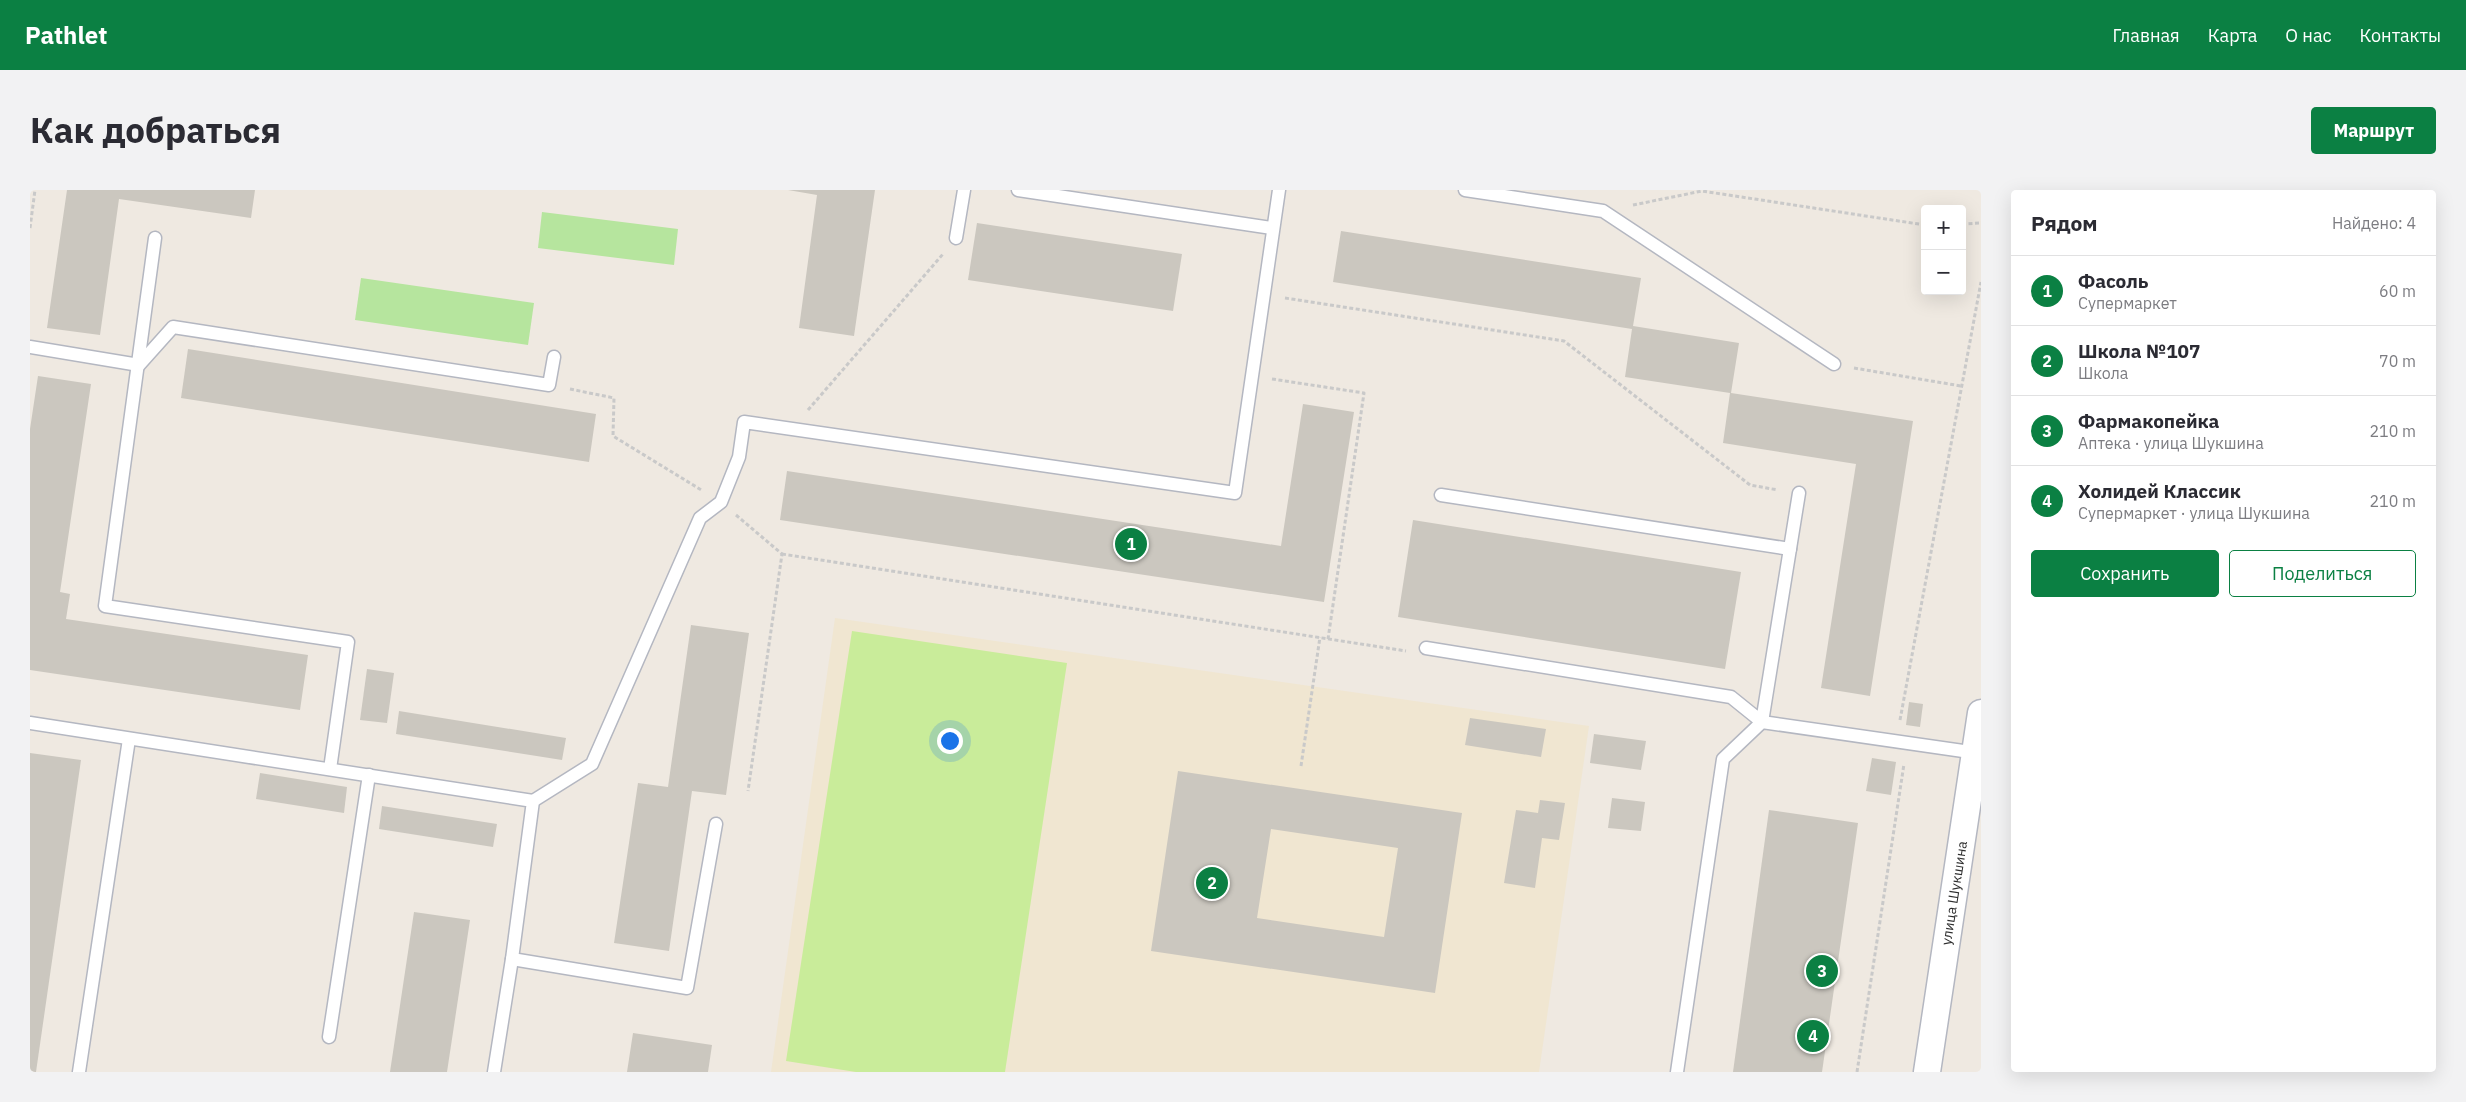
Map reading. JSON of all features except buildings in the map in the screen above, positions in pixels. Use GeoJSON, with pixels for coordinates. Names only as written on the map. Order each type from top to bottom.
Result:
{"type":"FeatureCollection","features":[{"type":"Feature","properties":{"kind":"street","name":"улица Шукшина"},"geometry":{"type":"LineString","coordinates":[[1927,1072],[1978,753],[1981,713]]}},
{"type":"Feature","properties":{"kind":"lane"},"geometry":{"type":"LineString","coordinates":[[956,238],[964,190]]}},
{"type":"Feature","properties":{"kind":"lane"},"geometry":{"type":"LineString","coordinates":[[1018,190],[1272,228]]}},
{"type":"Feature","properties":{"kind":"lane"},"geometry":{"type":"LineString","coordinates":[[30,723],[533,801],[592,764],[700,518],[721,502],[739,457],[744,422],[1234,494],[1262,294],[1279,190]]}},
{"type":"Feature","properties":{"kind":"lane"},"geometry":{"type":"LineString","coordinates":[[1465,190],[1603,211],[1834,364]]}},
{"type":"Feature","properties":{"kind":"lane"},"geometry":{"type":"LineString","coordinates":[[155,238],[105,606],[348,642],[330,769]]}},
{"type":"Feature","properties":{"kind":"lane"},"geometry":{"type":"LineString","coordinates":[[138,365],[173,327],[549,385],[554,357]]}},
{"type":"Feature","properties":{"kind":"lane"},"geometry":{"type":"LineString","coordinates":[[30,347],[138,365]]}},
{"type":"Feature","properties":{"kind":"lane"},"geometry":{"type":"LineString","coordinates":[[1677,1072],[1723,759],[1762,722],[1798,494]]}},
{"type":"Feature","properties":{"kind":"lane"},"geometry":{"type":"LineString","coordinates":[[1441,495],[1790,549]]}},
{"type":"Feature","properties":{"kind":"lane"},"geometry":{"type":"LineString","coordinates":[[1426,648],[1731,697],[1762,722],[1978,753]]}},
{"type":"Feature","properties":{"kind":"lane"},"geometry":{"type":"LineString","coordinates":[[78,1072],[129,738]]}},
{"type":"Feature","properties":{"kind":"lane"},"geometry":{"type":"LineString","coordinates":[[329,1037],[370,775]]}},
{"type":"Feature","properties":{"kind":"lane"},"geometry":{"type":"LineString","coordinates":[[494,1072],[512,959],[533,801]]}},
{"type":"Feature","properties":{"kind":"lane"},"geometry":{"type":"LineString","coordinates":[[512,959],[687,988],[716,824]]}},
{"type":"Feature","properties":{"kind":"path"},"geometry":{"type":"LineString","coordinates":[[30,228],[35,190]]}},
{"type":"Feature","properties":{"kind":"path"},"geometry":{"type":"LineString","coordinates":[[1603,211],[1702,192],[1921,224]]}},
{"type":"Feature","properties":{"kind":"path"},"geometry":{"type":"LineString","coordinates":[[1966,224],[1981,223]]}},
{"type":"Feature","properties":{"kind":"path"},"geometry":{"type":"LineString","coordinates":[[792,429],[956,238]]}},
{"type":"Feature","properties":{"kind":"path"},"geometry":{"type":"LineString","coordinates":[[1857,1072],[1902,741],[1961,386],[1981,282]]}},
{"type":"Feature","properties":{"kind":"path"},"geometry":{"type":"LineString","coordinates":[[1262,294],[1564,341],[1750,485],[1798,494]]}},
{"type":"Feature","properties":{"kind":"path"},"geometry":{"type":"LineString","coordinates":[[1834,364],[1961,386]]}},
{"type":"Feature","properties":{"kind":"path"},"geometry":{"type":"LineString","coordinates":[[1251,376],[1364,393],[1328,639]]}},
{"type":"Feature","properties":{"kind":"path"},"geometry":{"type":"LineString","coordinates":[[549,385],[614,398],[613,436],[721,502],[782,554],[1413,652]]}},
{"type":"Feature","properties":{"kind":"path"},"geometry":{"type":"LineString","coordinates":[[748,791],[782,554]]}},
{"type":"Feature","properties":{"kind":"path"},"geometry":{"type":"LineString","coordinates":[[1301,766],[1320,637]]}},
{"type":"Feature","properties":{"kind":"shaded area"},"geometry":{"type":"Polygon","coordinates":[[[835,618],[1589,726],[1539,1072],[771,1072],[835,618]]]}},
{"type":"Feature","properties":{"kind":"green space"},"geometry":{"type":"Polygon","coordinates":[[[542,212],[678,229],[674,265],[538,248],[542,212]]]}},
{"type":"Feature","properties":{"kind":"green space"},"geometry":{"type":"Polygon","coordinates":[[[361,278],[534,303],[528,345],[355,320],[361,278]]]}},
{"type":"Feature","properties":{"kind":"green space"},"geometry":{"type":"Polygon","coordinates":[[[852,631],[1067,663],[1005,1072],[856,1072],[786,1061],[852,631]]]}},
{"type":"Feature","properties":{"kind":"place","name":"Фасоль"},"geometry":{"type":"Point","coordinates":[1131,544]}},
{"type":"Feature","properties":{"kind":"place","name":"Школа №107"},"geometry":{"type":"Point","coordinates":[1212,883]}},
{"type":"Feature","properties":{"kind":"place","name":"Фармакопейка"},"geometry":{"type":"Point","coordinates":[1822,971]}},
{"type":"Feature","properties":{"kind":"place","name":"Холидей Классик"},"geometry":{"type":"Point","coordinates":[1813,1036]}}]}
